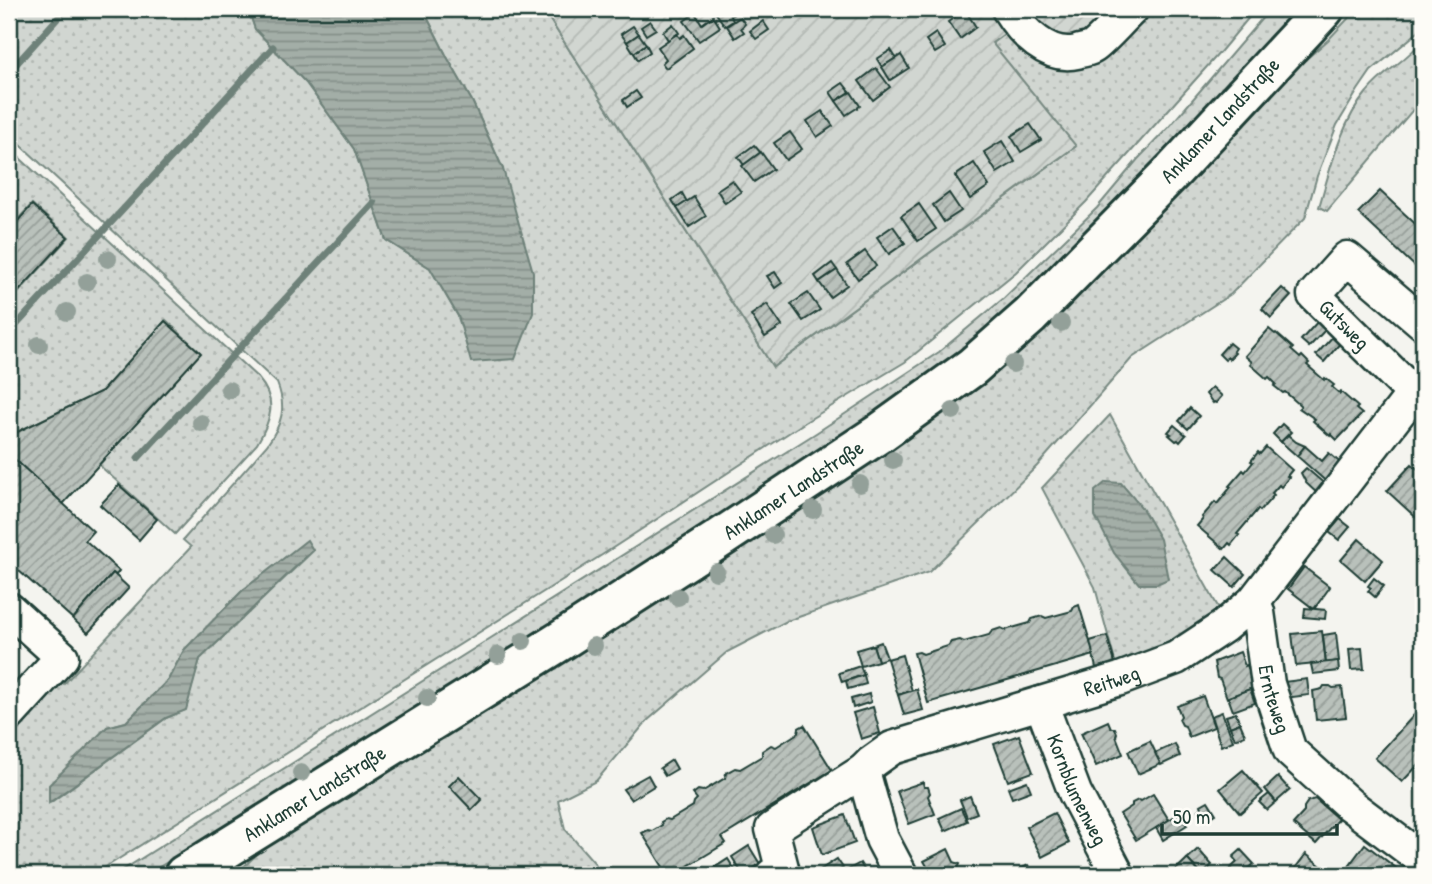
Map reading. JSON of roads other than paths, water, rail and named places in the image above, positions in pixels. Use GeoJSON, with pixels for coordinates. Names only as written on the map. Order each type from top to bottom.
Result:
{"type":"FeatureCollection","features":[{"type":"Feature","properties":{"kind":"main road","name":"Anklamer Landstraße"},"geometry":{"type":"LineString","coordinates":[[184,875],[716,541],[880,433],[972,367],[1030,316],[1174,170],[1325,9]]}},
{"type":"Feature","properties":{"kind":"street"},"geometry":{"type":"LineString","coordinates":[[1008,9],[1039,43],[1053,52],[1070,54],[1092,48],[1132,9]]}},
{"type":"Feature","properties":{"kind":"street","name":"Gutsweg"},"geometry":{"type":"LineString","coordinates":[[1418,398],[1314,295],[1347,258],[1423,323]]}},
{"type":"Feature","properties":{"kind":"street","name":"Reitweg"},"geometry":{"type":"LineString","coordinates":[[772,875],[782,869],[772,829],[863,771],[892,748],[1120,679],[1176,658],[1223,627],[1253,602],[1418,398]]}},
{"type":"Feature","properties":{"kind":"street","name":"Ernteweg"},"geometry":{"type":"LineString","coordinates":[[1253,602],[1258,612],[1268,684],[1290,751],[1350,805],[1423,860]]}},
{"type":"Feature","properties":{"kind":"street"},"geometry":{"type":"LineString","coordinates":[[9,609],[62,657],[9,715]]}},
{"type":"Feature","properties":{"kind":"street","name":"Kornblumenweg"},"geometry":{"type":"LineString","coordinates":[[1041,703],[1075,793],[1118,875]]}},
{"type":"Feature","properties":{"kind":"street"},"geometry":{"type":"LineString","coordinates":[[863,771],[882,839],[901,875]]}},
{"type":"Feature","properties":{"kind":"waterway"},"geometry":{"type":"LineString","coordinates":[[9,72],[66,9]]}},
{"type":"Feature","properties":{"kind":"waterway"},"geometry":{"type":"LineString","coordinates":[[9,333],[273,47]]}},
{"type":"Feature","properties":{"kind":"waterway"},"geometry":{"type":"LineString","coordinates":[[138,458],[374,203]]}}]}
